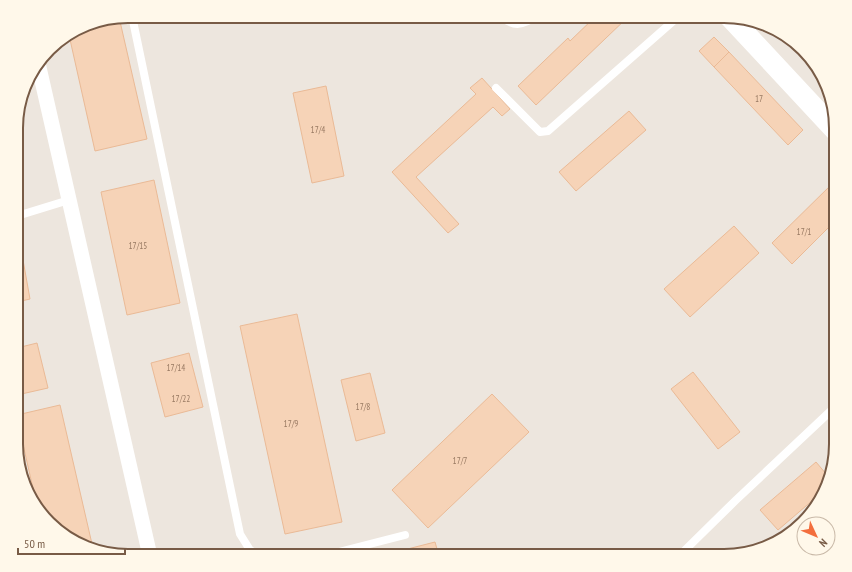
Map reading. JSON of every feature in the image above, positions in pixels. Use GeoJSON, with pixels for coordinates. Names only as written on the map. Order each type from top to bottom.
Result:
{"type":"FeatureCollection","features":[{"type":"Feature","properties":{"kind":"street"},"geometry":{"type":"LineString","coordinates":[[736,24],[829,123]]}},
{"type":"Feature","properties":{"kind":"street"},"geometry":{"type":"LineString","coordinates":[[40,72],[148,549]]}},
{"type":"Feature","properties":{"kind":"lane"},"geometry":{"type":"LineString","coordinates":[[133,23],[240,534],[249,549]]}},
{"type":"Feature","properties":{"kind":"lane"},"geometry":{"type":"LineString","coordinates":[[511,23],[519,26],[524,23]]}},
{"type":"Feature","properties":{"kind":"lane"},"geometry":{"type":"LineString","coordinates":[[496,88],[540,132],[548,131],[671,23]]}},
{"type":"Feature","properties":{"kind":"lane"},"geometry":{"type":"LineString","coordinates":[[23,214],[69,200]]}},
{"type":"Feature","properties":{"kind":"lane"},"geometry":{"type":"LineString","coordinates":[[686,549],[829,413]]}},
{"type":"Feature","properties":{"kind":"lane"},"geometry":{"type":"LineString","coordinates":[[350,549],[405,535]]}},
{"type":"Feature","properties":{"kind":"shaded area"},"geometry":{"type":"Polygon","coordinates":[[[128,23],[731,23],[758,29],[782,41],[803,59],[815,76],[823,94],[829,121],[829,451],[823,478],[811,502],[800,516],[796,516],[796,520],[793,523],[776,535],[764,541],[731,549],[128,549],[114,548],[88,541],[64,527],[45,508],[34,490],[24,458],[24,114],[31,88],[45,64],[59,49],[76,37],[101,27],[128,23]]]}},
{"type":"Feature","properties":{"kind":"building"},"geometry":{"type":"Polygon","coordinates":[[[589,23],[622,23],[536,105],[518,86],[568,38],[570,41],[589,23]]]}},
{"type":"Feature","properties":{"kind":"building"},"geometry":{"type":"Polygon","coordinates":[[[120,24],[147,139],[95,151],[70,41],[88,31],[120,24]]]}},
{"type":"Feature","properties":{"kind":"building"},"geometry":{"type":"Polygon","coordinates":[[[714,37],[729,52],[714,67],[699,51],[714,37]]]}},
{"type":"Feature","properties":{"kind":"building"},"geometry":{"type":"Polygon","coordinates":[[[729,52],[803,130],[788,145],[714,67],[729,52]]]}},
{"type":"Feature","properties":{"kind":"building"},"geometry":{"type":"Polygon","coordinates":[[[482,78],[510,109],[502,116],[493,107],[416,177],[459,224],[448,233],[392,172],[476,94],[470,88],[482,78]]]}},
{"type":"Feature","properties":{"kind":"building"},"geometry":{"type":"Polygon","coordinates":[[[326,86],[344,176],[312,183],[293,93],[326,86]]]}},
{"type":"Feature","properties":{"kind":"building"},"geometry":{"type":"Polygon","coordinates":[[[629,111],[646,130],[576,191],[559,172],[629,111]]]}},
{"type":"Feature","properties":{"kind":"building"},"geometry":{"type":"Polygon","coordinates":[[[154,180],[180,303],[127,315],[101,192],[154,180]]]}},
{"type":"Feature","properties":{"kind":"building"},"geometry":{"type":"Polygon","coordinates":[[[829,187],[829,227],[792,264],[772,243],[829,187]]]}},
{"type":"Feature","properties":{"kind":"building"},"geometry":{"type":"Polygon","coordinates":[[[734,226],[759,253],[690,317],[664,289],[734,226]]]}},
{"type":"Feature","properties":{"kind":"building"},"geometry":{"type":"Polygon","coordinates":[[[23,260],[30,299],[23,301],[23,260]]]}},
{"type":"Feature","properties":{"kind":"building"},"geometry":{"type":"Polygon","coordinates":[[[297,314],[342,522],[285,534],[240,326],[297,314]]]}},
{"type":"Feature","properties":{"kind":"building"},"geometry":{"type":"Polygon","coordinates":[[[37,343],[48,388],[23,394],[23,346],[37,343]]]}},
{"type":"Feature","properties":{"kind":"building"},"geometry":{"type":"Polygon","coordinates":[[[189,353],[203,407],[165,417],[151,363],[189,353]]]}},
{"type":"Feature","properties":{"kind":"building"},"geometry":{"type":"Polygon","coordinates":[[[693,372],[740,432],[718,449],[671,389],[693,372]]]}},
{"type":"Feature","properties":{"kind":"building"},"geometry":{"type":"Polygon","coordinates":[[[370,373],[385,433],[356,441],[341,380],[370,373]]]}},
{"type":"Feature","properties":{"kind":"building"},"geometry":{"type":"Polygon","coordinates":[[[492,394],[529,432],[428,528],[392,490],[492,394]]]}},
{"type":"Feature","properties":{"kind":"building"},"geometry":{"type":"Polygon","coordinates":[[[60,405],[92,542],[76,535],[54,518],[45,508],[34,490],[23,445],[23,414],[60,405]]]}},
{"type":"Feature","properties":{"kind":"building"},"geometry":{"type":"Polygon","coordinates":[[[816,462],[825,472],[818,490],[811,501],[778,530],[760,510],[816,462]]]}},
{"type":"Feature","properties":{"kind":"building"},"geometry":{"type":"Polygon","coordinates":[[[435,542],[437,549],[408,549],[435,542]]]}}]}
